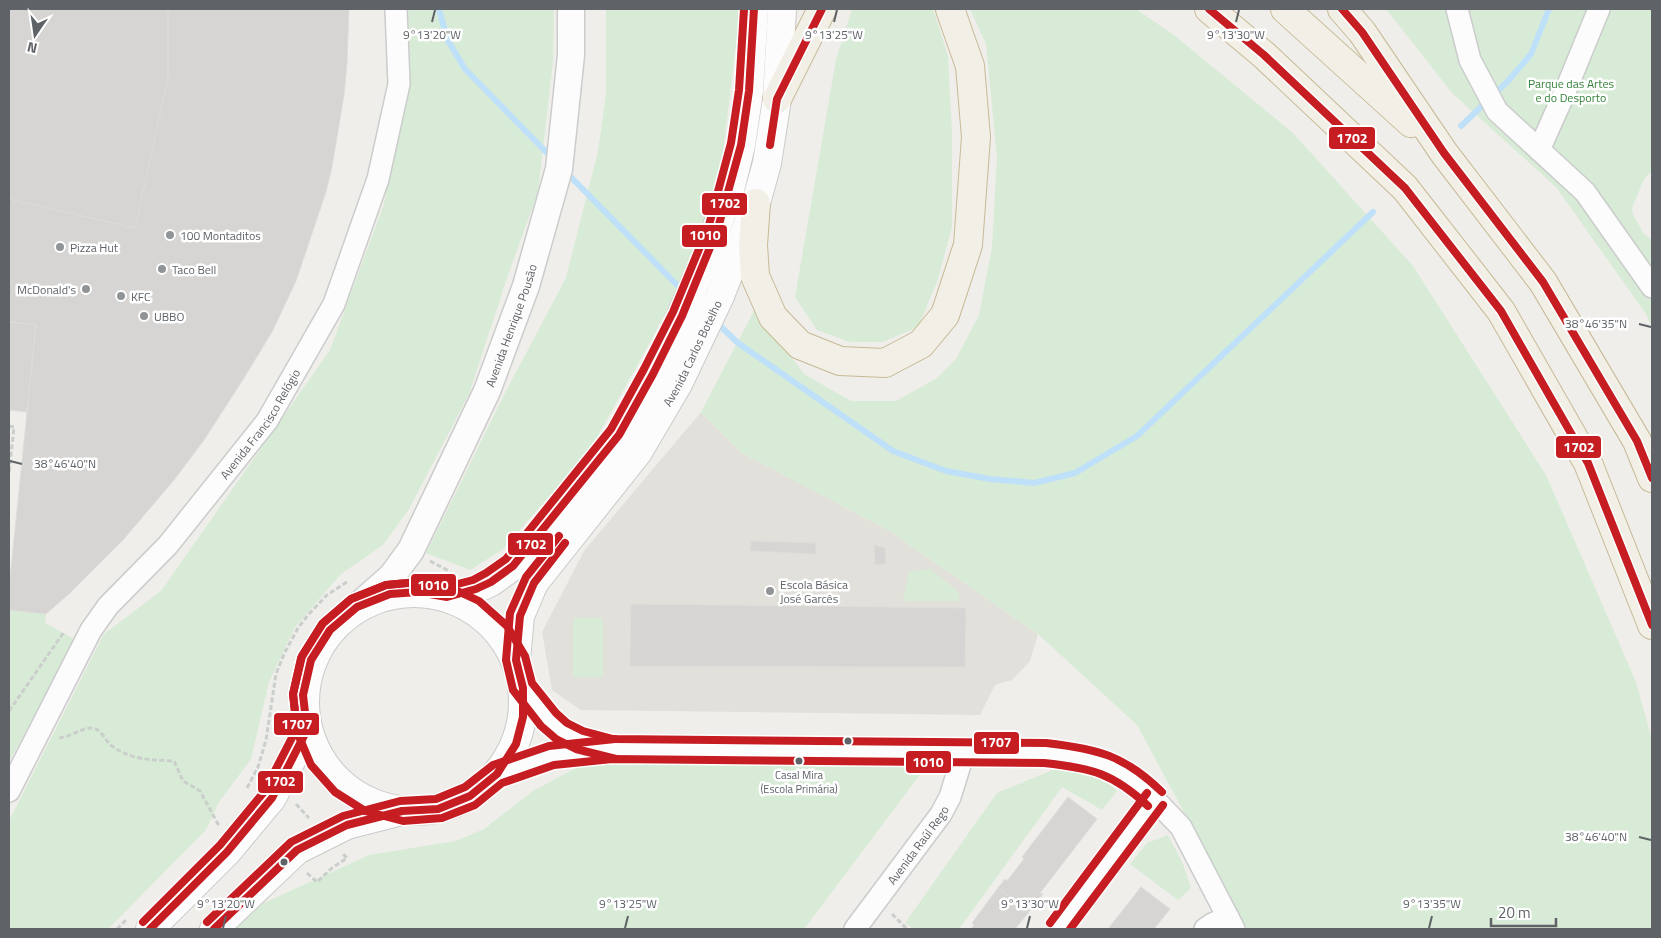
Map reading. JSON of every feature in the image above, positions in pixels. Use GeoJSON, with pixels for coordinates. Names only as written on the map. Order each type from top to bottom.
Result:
{"type":"FeatureCollection","features":[{"type":"Feature","properties":{"kind":"highway"},"geometry":{"type":"LineString","coordinates":[[777,99],[822,9]]}},
{"type":"Feature","properties":{"kind":"highway"},"geometry":{"type":"LineString","coordinates":[[756,203],[753,245],[755,276],[773,317],[800,345],[840,361],[884,363],[921,344],[945,316],[968,245],[975,128],[970,66],[950,9]]}},
{"type":"Feature","properties":{"kind":"highway"},"geometry":{"type":"LineString","coordinates":[[1209,9],[1264,55],[1405,188],[1501,311],[1588,463],[1652,625]]}},
{"type":"Feature","properties":{"kind":"highway"},"geometry":{"type":"LineString","coordinates":[[1285,9],[1444,153]]}},
{"type":"Feature","properties":{"kind":"highway"},"geometry":{"type":"LineString","coordinates":[[1342,9],[1362,32],[1444,153],[1543,282],[1637,441],[1652,478]]}},
{"type":"Feature","properties":{"kind":"main road","name":"Avenida Carlos Botelho"},"geometry":{"type":"LineString","coordinates":[[516,660],[520,616],[534,583],[638,401],[682,316],[715,236],[730,190],[741,145],[749,90],[754,9]]}},
{"type":"Feature","properties":{"kind":"main road","name":"Avenida Carlos Botelho"},"geometry":{"type":"LineString","coordinates":[[447,597],[476,589],[491,582],[513,566],[576,511],[638,452],[678,384],[720,296],[756,203],[767,163],[777,99],[782,9]]}},
{"type":"Feature","properties":{"kind":"main road"},"geometry":{"type":"LineString","coordinates":[[214,929],[297,850],[347,825],[402,811],[438,809],[470,796],[497,774],[516,744],[523,717],[523,688],[516,660],[498,632],[473,609],[447,597],[418,592],[390,594],[357,607],[330,630],[311,660],[303,695],[307,730],[320,760],[342,785],[370,803],[402,811]]}},
{"type":"Feature","properties":{"kind":"main road"},"geometry":{"type":"LineString","coordinates":[[150,929],[227,852],[272,798],[307,730]]}},
{"type":"Feature","properties":{"kind":"street","name":"Avenida Francisco Relógio"},"geometry":{"type":"LineString","coordinates":[[9,791],[91,630],[108,606],[168,545],[267,421],[334,304],[378,179],[399,84],[396,9]]}},
{"type":"Feature","properties":{"kind":"street","name":"Avenida Henrique Pousão"},"geometry":{"type":"LineString","coordinates":[[357,607],[392,576],[411,550],[487,391],[526,286],[559,169],[570,55],[572,9]]}},
{"type":"Feature","properties":{"kind":"street"},"geometry":{"type":"LineString","coordinates":[[1457,9],[1470,60],[1497,111],[1584,192],[1652,288]]}},
{"type":"Feature","properties":{"kind":"street"},"geometry":{"type":"LineString","coordinates":[[1539,150],[1599,9]]}},
{"type":"Feature","properties":{"kind":"street"},"geometry":{"type":"LineString","coordinates":[[523,688],[549,720],[561,731],[579,740],[612,749]]}},
{"type":"Feature","properties":{"kind":"street"},"geometry":{"type":"LineString","coordinates":[[497,774],[552,755],[612,749],[1045,753],[1099,761],[1137,781],[1181,828],[1231,923],[1212,924],[1205,929]]}},
{"type":"Feature","properties":{"kind":"street","name":"Avenida Raúl Rego"},"geometry":{"type":"LineString","coordinates":[[855,929],[941,814],[950,797],[964,752]]}},
{"type":"Feature","properties":{"kind":"street"},"geometry":{"type":"LineString","coordinates":[[1058,929],[1155,799]]}},
{"type":"Feature","properties":{"kind":"path"},"geometry":{"type":"LineString","coordinates":[[9,426],[14,427],[9,474]]}},
{"type":"Feature","properties":{"kind":"path"},"geometry":{"type":"LineString","coordinates":[[9,711],[72,621],[91,630]]}},
{"type":"Feature","properties":{"kind":"path"},"geometry":{"type":"LineString","coordinates":[[40,729],[56,738],[61,738],[92,728],[98,730],[108,743],[121,752],[138,759],[174,761],[184,780],[200,791],[219,826]]}},
{"type":"Feature","properties":{"kind":"path"},"geometry":{"type":"LineString","coordinates":[[902,925],[907,929]]}},
{"type":"Feature","properties":{"kind":"shaded area","name":"Escola Básica José Garcês"},"geometry":{"type":"Polygon","coordinates":[[[701,412],[742,453],[888,530],[1038,634],[1030,661],[1012,680],[995,685],[980,715],[581,710],[552,690],[542,632],[584,551],[701,412]]]}},
{"type":"Feature","properties":{"kind":"green space"},"geometry":{"type":"Polygon","coordinates":[[[408,9],[554,9],[553,62],[538,192],[508,275],[469,394],[409,509],[383,545],[341,574],[295,627],[269,682],[251,759],[219,802],[206,830],[108,929],[9,929],[9,821],[104,634],[161,591],[330,350],[384,204],[410,67],[408,9]]]}},
{"type":"Feature","properties":{"kind":"green space"},"geometry":{"type":"Polygon","coordinates":[[[606,9],[740,9],[722,162],[697,251],[654,335],[590,450],[503,549],[470,570],[426,553],[506,391],[566,278],[598,151],[606,94],[606,9]]]}},
{"type":"Feature","properties":{"kind":"green space"},"geometry":{"type":"Polygon","coordinates":[[[852,9],[933,9],[948,56],[952,135],[952,227],[937,282],[918,327],[883,342],[850,342],[817,330],[795,297],[836,60],[852,9]]]}},
{"type":"Feature","properties":{"kind":"green space"},"geometry":{"type":"Polygon","coordinates":[[[970,9],[1136,9],[1175,36],[1293,133],[1413,266],[1546,475],[1636,682],[1652,740],[1652,929],[1247,929],[1137,725],[1038,634],[888,530],[742,453],[701,412],[755,309],[804,374],[851,401],[896,401],[937,378],[956,359],[979,315],[992,247],[997,157],[986,44],[970,9]]]}},
{"type":"Feature","properties":{"kind":"green space","name":"Parque das Artes e do Desporto"},"geometry":{"type":"Polygon","coordinates":[[[1386,9],[1652,9],[1652,171],[1644,179],[1632,208],[1633,215],[1644,234],[1652,240],[1652,327],[1646,314],[1556,187],[1452,93],[1386,9]]]}},
{"type":"Feature","properties":{"kind":"green space"},"geometry":{"type":"Polygon","coordinates":[[[930,569],[958,591],[960,601],[903,601],[909,572],[930,569]]]}},
{"type":"Feature","properties":{"kind":"green space"},"geometry":{"type":"Polygon","coordinates":[[[9,610],[46,614],[45,623],[76,640],[9,762],[9,610]]]}},
{"type":"Feature","properties":{"kind":"green space"},"geometry":{"type":"Polygon","coordinates":[[[573,618],[603,618],[603,677],[573,677],[573,618]]]}},
{"type":"Feature","properties":{"kind":"green space"},"geometry":{"type":"Polygon","coordinates":[[[931,760],[804,929],[234,929],[255,907],[369,855],[456,841],[484,829],[533,791],[587,762],[931,760]]]}},
{"type":"Feature","properties":{"kind":"green space"},"geometry":{"type":"Polygon","coordinates":[[[1055,769],[1099,775],[1117,791],[1102,810],[1062,787],[959,929],[914,929],[905,923],[997,793],[1055,769]]]}},
{"type":"Feature","properties":{"kind":"green space"},"geometry":{"type":"Polygon","coordinates":[[[1168,835],[1183,864],[1191,888],[1178,900],[1130,864],[1147,843],[1168,835]]]}},
{"type":"Feature","properties":{"kind":"building"},"geometry":{"type":"Polygon","coordinates":[[[9,9],[225,9],[180,428],[9,410],[9,9]],[[113,330],[106,363],[71,356],[64,390],[132,405],[147,337],[113,330]]]}},
{"type":"Feature","properties":{"kind":"building","name":"UBBO"},"geometry":{"type":"Polygon","coordinates":[[[168,9],[349,9],[344,95],[326,192],[296,281],[272,332],[204,440],[174,480],[123,540],[46,614],[9,610],[9,588],[36,325],[9,322],[9,199],[135,228],[168,78],[168,9]]]}},
{"type":"Feature","properties":{"kind":"building"},"geometry":{"type":"Polygon","coordinates":[[[751,541],[816,543],[816,554],[750,551],[751,541]]]}},
{"type":"Feature","properties":{"kind":"building"},"geometry":{"type":"Polygon","coordinates":[[[874,545],[885,548],[886,564],[875,565],[874,545]]]}},
{"type":"Feature","properties":{"kind":"building"},"geometry":{"type":"Polygon","coordinates":[[[631,604],[966,608],[965,667],[630,666],[631,604]]]}},
{"type":"Feature","properties":{"kind":"building"},"geometry":{"type":"Polygon","coordinates":[[[1068,797],[1097,819],[1040,893],[1043,894],[1029,912],[998,888],[1005,879],[1007,881],[1024,859],[1022,857],[1068,797]]]}},
{"type":"Feature","properties":{"kind":"building"},"geometry":{"type":"Polygon","coordinates":[[[1141,887],[1170,909],[1154,929],[1108,929],[1141,887]]]}},
{"type":"Feature","properties":{"kind":"building"},"geometry":{"type":"Polygon","coordinates":[[[998,888],[1029,912],[1015,929],[971,929],[974,925],[972,923],[998,888]]]}},
{"type":"Feature","properties":{"kind":"waterway"},"geometry":{"type":"LineString","coordinates":[[439,9],[447,39],[465,69],[552,158]]}},
{"type":"Feature","properties":{"kind":"waterway"},"geometry":{"type":"LineString","coordinates":[[1461,126],[1509,80],[1531,54],[1549,9]]}},
{"type":"Feature","properties":{"kind":"waterway"},"geometry":{"type":"LineString","coordinates":[[565,171],[684,292]]}},
{"type":"Feature","properties":{"kind":"waterway"},"geometry":{"type":"LineString","coordinates":[[715,321],[738,343],[893,451],[946,471],[990,479],[1034,483],[1075,473],[1137,436],[1373,212]]}},
{"type":"Feature","properties":{"kind":"transit line","name":"1010"},"geometry":{"type":"LineString","coordinates":[[744,9],[739,90],[731,143],[709,225],[673,312],[611,429],[506,559],[486,573],[473,580],[446,587],[418,582],[386,585],[351,599],[323,623],[302,656],[293,694],[297,732],[311,765],[335,792],[365,811],[403,821],[442,818],[475,805],[502,783],[554,765],[612,759],[1044,763],[1075,767],[1100,774],[1124,786],[1148,806]]}},
{"type":"Feature","properties":{"kind":"transit line","name":"1702"},"geometry":{"type":"LineString","coordinates":[[150,929],[227,852],[272,798],[307,730],[303,695],[311,660],[330,630],[357,607],[390,594],[418,592],[447,597],[476,589],[491,582],[513,566],[619,435],[653,374],[682,316],[718,228],[741,145],[749,91],[754,9]]}},
{"type":"Feature","properties":{"kind":"transit line","name":"1702"},"geometry":{"type":"LineString","coordinates":[[770,145],[777,99],[822,9]]}},
{"type":"Feature","properties":{"kind":"transit line","name":"1702"},"geometry":{"type":"LineString","coordinates":[[1209,9],[1264,55],[1405,188],[1501,311],[1588,463],[1652,625]]}},
{"type":"Feature","properties":{"kind":"transit line","name":"1702"},"geometry":{"type":"LineString","coordinates":[[1342,9],[1362,32],[1444,153],[1543,282],[1637,441],[1652,478]]}},
{"type":"Feature","properties":{"kind":"transit line","name":"1010"},"geometry":{"type":"LineString","coordinates":[[559,536],[526,577],[510,613],[506,660],[513,690],[541,726],[556,739],[576,749],[616,759]]}},
{"type":"Feature","properties":{"kind":"transit line","name":"1702"},"geometry":{"type":"LineString","coordinates":[[214,929],[297,850],[347,825],[402,811],[438,809],[470,796],[497,774],[516,744],[523,717],[523,688],[516,660],[520,616],[534,583],[565,543]]}},
{"type":"Feature","properties":{"kind":"transit line","name":"1707"},"geometry":{"type":"LineString","coordinates":[[143,922],[220,845],[264,792],[297,728],[293,694],[301,658],[322,624],[351,599],[386,585],[418,582],[449,587],[479,601],[507,626],[525,656],[532,683],[556,713],[567,723],[583,731],[613,739],[1046,743],[1096,751],[1109,756],[1135,770],[1162,792]]}},
{"type":"Feature","properties":{"kind":"transit line","name":"1707"},"geometry":{"type":"LineString","coordinates":[[207,922],[291,842],[343,816],[400,801],[436,799],[465,787],[493,765],[549,746],[615,739]]}},
{"type":"Feature","properties":{"kind":"transit line","name":"1707"},"geometry":{"type":"LineString","coordinates":[[1050,923],[1147,793]]}},
{"type":"Feature","properties":{"kind":"transit line","name":"1010"},"geometry":{"type":"LineString","coordinates":[[1070,929],[1163,805]]}},
{"type":"Feature","properties":{"kind":"place","name":"100 Montaditos"},"geometry":{"type":"Point","coordinates":[170,235]}},
{"type":"Feature","properties":{"kind":"place","name":"Pizza Hut"},"geometry":{"type":"Point","coordinates":[60,247]}},
{"type":"Feature","properties":{"kind":"place","name":"Taco Bell"},"geometry":{"type":"Point","coordinates":[162,269]}},
{"type":"Feature","properties":{"kind":"place","name":"McDonald's"},"geometry":{"type":"Point","coordinates":[86,289]}},
{"type":"Feature","properties":{"kind":"place","name":"KFC"},"geometry":{"type":"Point","coordinates":[121,296]}},
{"type":"Feature","properties":{"kind":"place","name":"UBBO"},"geometry":{"type":"Point","coordinates":[144,316]}},
{"type":"Feature","properties":{"kind":"place","name":"Escola Básica José Garcês"},"geometry":{"type":"Point","coordinates":[770,591]}},
{"type":"Feature","properties":{"kind":"place","name":"Casal Mira (Escola Primária)"},"geometry":{"type":"Point","coordinates":[799,761]}}]}
